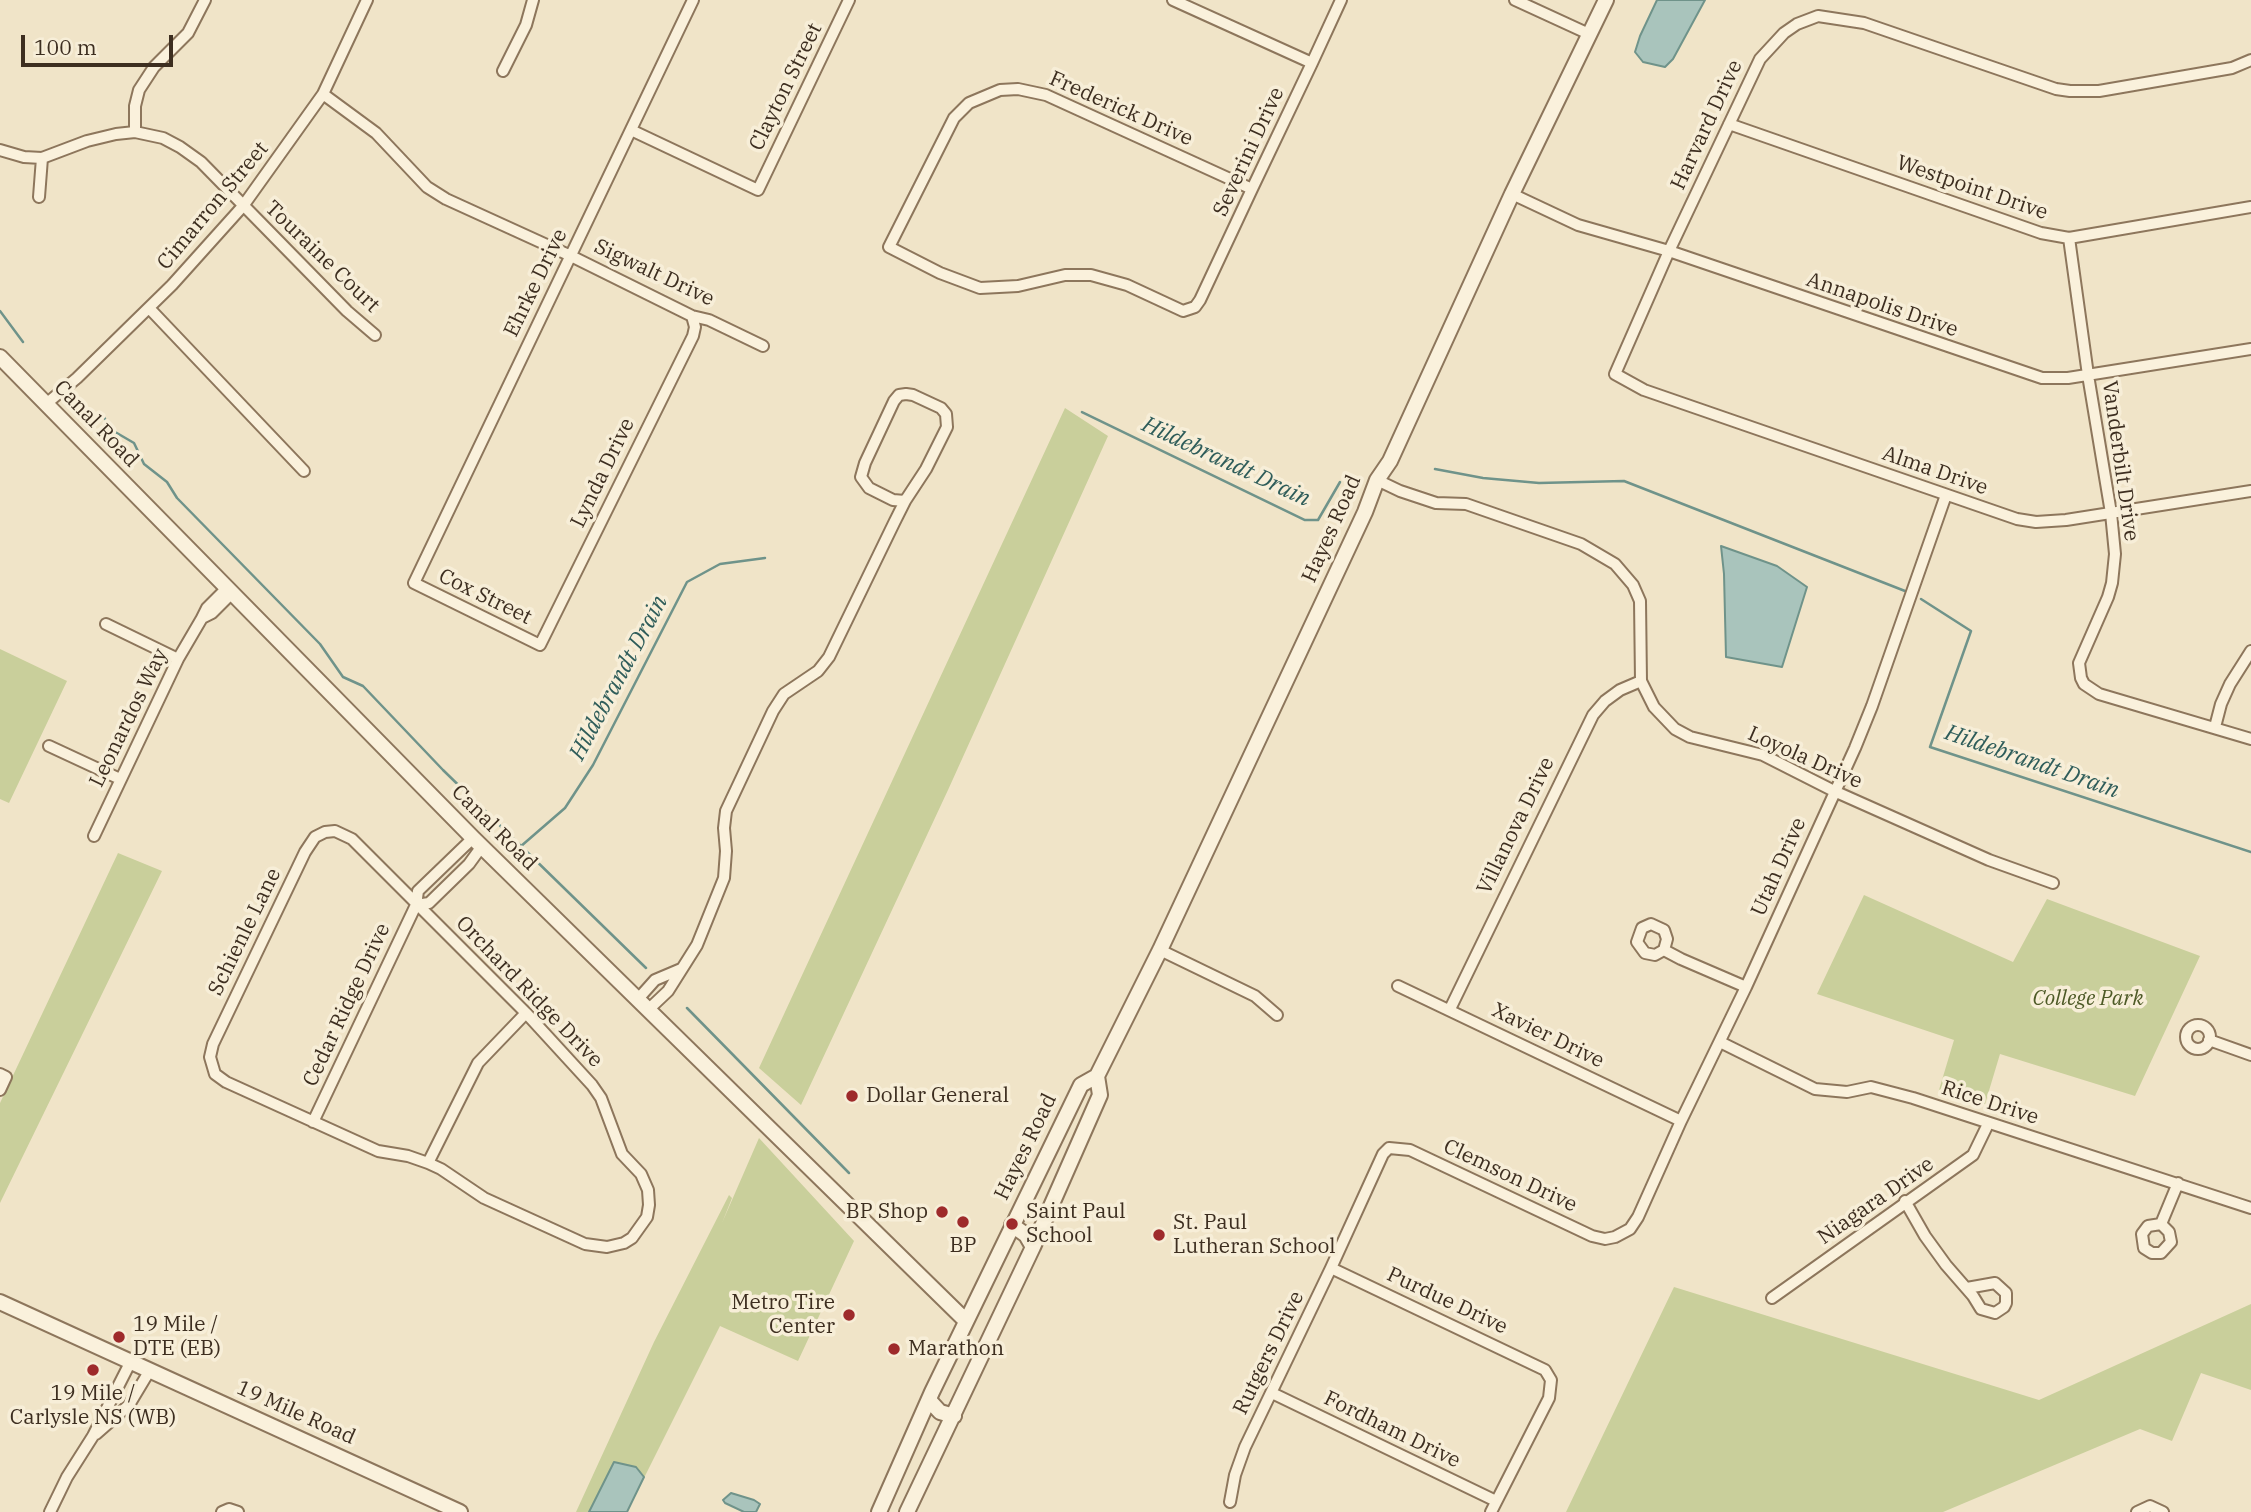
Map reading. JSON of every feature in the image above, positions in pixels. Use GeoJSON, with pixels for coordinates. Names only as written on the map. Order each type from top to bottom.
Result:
{"type":"FeatureCollection","features":[{"type":"Feature","properties":{"kind":"street"},"geometry":{"type":"LineString","coordinates":[[0,150],[24,158],[41,158],[87,141],[135,132],[135,107],[139,90],[154,67],[188,33],[205,0]]}},
{"type":"Feature","properties":{"kind":"street","name":"Cimarron Street"},"geometry":{"type":"LineString","coordinates":[[47,404],[149,308],[243,206],[323,94],[367,0]]}},
{"type":"Feature","properties":{"kind":"street"},"geometry":{"type":"LineString","coordinates":[[503,71],[526,25],[533,0]]}},
{"type":"Feature","properties":{"kind":"street","name":"Ehrke Drive"},"geometry":{"type":"LineString","coordinates":[[414,583],[693,0]]}},
{"type":"Feature","properties":{"kind":"street","name":"Clayton Street"},"geometry":{"type":"LineString","coordinates":[[631,130],[758,190],[849,0]]}},
{"type":"Feature","properties":{"kind":"street"},"geometry":{"type":"LineString","coordinates":[[1173,0],[1312,63]]}},
{"type":"Feature","properties":{"kind":"street","name":"Severini Drive"},"geometry":{"type":"LineString","coordinates":[[1183,311],[1195,307],[1200,300],[1341,0]]}},
{"type":"Feature","properties":{"kind":"street"},"geometry":{"type":"LineString","coordinates":[[1515,0],[1590,34]]}},
{"type":"Feature","properties":{"kind":"street","name":"Hayes Road"},"geometry":{"type":"LineString","coordinates":[[879,1512],[966,1321],[1081,1085],[1097,1076],[1160,950],[1365,512],[1377,480],[1390,461],[1512,194],[1606,0]]}},
{"type":"Feature","properties":{"kind":"street","name":"Harvard Drive"},"geometry":{"type":"LineString","coordinates":[[1617,377],[1616,368],[1760,59],[1784,33],[1797,24],[1818,16],[1864,23],[2056,89],[2070,91],[2099,91],[2232,68],[2251,60]]}},
{"type":"Feature","properties":{"kind":"street","name":"Frederick Drive"},"geometry":{"type":"LineString","coordinates":[[1183,311],[1127,285],[1091,275],[1065,275],[1018,286],[980,288],[940,273],[889,247],[954,118],[969,103],[1000,90],[1025,90],[1046,95],[1252,189]]}},
{"type":"Feature","properties":{"kind":"street","name":"Sigwalt Drive"},"geometry":{"type":"LineString","coordinates":[[323,94],[376,133],[428,187],[464,208],[571,256],[692,316],[709,320],[763,346]]}},
{"type":"Feature","properties":{"kind":"street","name":"Westpoint Drive"},"geometry":{"type":"LineString","coordinates":[[1729,124],[2041,233],[2069,237],[2251,207]]}},
{"type":"Feature","properties":{"kind":"street","name":"Touraine Court"},"geometry":{"type":"LineString","coordinates":[[135,132],[163,138],[201,162],[347,312],[375,335]]}},
{"type":"Feature","properties":{"kind":"street"},"geometry":{"type":"LineString","coordinates":[[39,197],[41,158]]}},
{"type":"Feature","properties":{"kind":"street","name":"Annapolis Drive"},"geometry":{"type":"LineString","coordinates":[[1512,194],[1578,225],[1669,251],[2027,375],[2055,379],[2251,349]]}},
{"type":"Feature","properties":{"kind":"street","name":"Vanderbilt Drive"},"geometry":{"type":"LineString","coordinates":[[2069,237],[2115,554],[2112,583],[2102,614],[2079,663],[2084,684],[2099,694],[2215,727]]}},
{"type":"Feature","properties":{"kind":"street"},"geometry":{"type":"LineString","coordinates":[[149,308],[304,471]]}},
{"type":"Feature","properties":{"kind":"street","name":"Lynda Drive"},"geometry":{"type":"LineString","coordinates":[[540,645],[693,336],[695,327],[692,316]]}},
{"type":"Feature","properties":{"kind":"street","name":"Canal Road"},"geometry":{"type":"LineString","coordinates":[[0,357],[478,842],[966,1321]]}},
{"type":"Feature","properties":{"kind":"street","name":"Alma Drive"},"geometry":{"type":"LineString","coordinates":[[1617,377],[1644,390],[2017,519],[2036,522],[2066,520],[2251,491]]}},
{"type":"Feature","properties":{"kind":"street"},"geometry":{"type":"LineString","coordinates":[[649,1009],[668,991],[696,946],[724,878],[726,811],[773,711],[783,694],[818,671],[829,657],[905,501],[926,470],[948,421],[941,408],[906,394],[899,395],[894,401],[861,477],[869,488],[893,499],[905,501]]}},
{"type":"Feature","properties":{"kind":"street","name":"Loyola Drive"},"geometry":{"type":"LineString","coordinates":[[1377,480],[1436,503],[1466,504],[1581,544],[1615,564],[1633,585],[1640,601],[1641,681],[1654,707],[1675,729],[1690,737],[1763,755],[1834,791],[1989,860],[2053,884]]}},
{"type":"Feature","properties":{"kind":"street","name":"Utah Drive"},"geometry":{"type":"LineString","coordinates":[[1615,1237],[1630,1229],[1638,1217],[1746,987],[1872,706],[1946,495]]}},
{"type":"Feature","properties":{"kind":"street","name":"Cox Street"},"geometry":{"type":"LineString","coordinates":[[414,583],[540,645]]}},
{"type":"Feature","properties":{"kind":"street","name":"Leonardos Way"},"geometry":{"type":"LineString","coordinates":[[94,836],[178,659],[202,618],[212,613],[229,590]]}},
{"type":"Feature","properties":{"kind":"street"},"geometry":{"type":"LineString","coordinates":[[106,624],[178,659]]}},
{"type":"Feature","properties":{"kind":"street"},"geometry":{"type":"LineString","coordinates":[[2251,650],[2230,684],[2215,727],[2251,739]]}},
{"type":"Feature","properties":{"kind":"street","name":"Villanova Drive"},"geometry":{"type":"LineString","coordinates":[[1450,1009],[1593,715],[1605,701],[1620,690],[1641,681]]}},
{"type":"Feature","properties":{"kind":"street"},"geometry":{"type":"LineString","coordinates":[[48,746],[120,779]]}},
{"type":"Feature","properties":{"kind":"street","name":"Orchard Ridge Drive"},"geometry":{"type":"LineString","coordinates":[[335,831],[352,839],[526,1013],[598,1092],[622,1154],[645,1182],[650,1198],[647,1217],[636,1234],[624,1243],[607,1247],[585,1244],[484,1198],[428,1163]]}},
{"type":"Feature","properties":{"kind":"street","name":"Schienle Lane"},"geometry":{"type":"LineString","coordinates":[[313,1122],[220,1078],[211,1065],[210,1057],[213,1044],[308,844],[318,835],[335,831]]}},
{"type":"Feature","properties":{"kind":"street"},"geometry":{"type":"LineString","coordinates":[[416,905],[429,903],[468,864],[478,842]]}},
{"type":"Feature","properties":{"kind":"street","name":"Cedar Ridge Drive"},"geometry":{"type":"LineString","coordinates":[[313,1122],[416,905],[418,891],[478,842]]}},
{"type":"Feature","properties":{"kind":"street"},"geometry":{"type":"LineString","coordinates":[[1160,950],[1255,996],[1277,1015]]}},
{"type":"Feature","properties":{"kind":"street"},"geometry":{"type":"LineString","coordinates":[[1664,950],[1681,960],[1746,987]]}},
{"type":"Feature","properties":{"kind":"street"},"geometry":{"type":"LineString","coordinates":[[638,999],[655,980],[681,968]]}},
{"type":"Feature","properties":{"kind":"street","name":"Xavier Drive"},"geometry":{"type":"LineString","coordinates":[[1398,986],[1681,1121]]}},
{"type":"Feature","properties":{"kind":"street"},"geometry":{"type":"LineString","coordinates":[[313,1122],[382,1153],[408,1156],[428,1163],[474,1069],[526,1013]]}},
{"type":"Feature","properties":{"kind":"street"},"geometry":{"type":"LineString","coordinates":[[2209,1040],[2251,1055]]}},
{"type":"Feature","properties":{"kind":"street","name":"Rice Drive"},"geometry":{"type":"LineString","coordinates":[[1720,1042],[1815,1089],[1847,1092],[1871,1087],[1913,1098],[2251,1208]]}},
{"type":"Feature","properties":{"kind":"street"},"geometry":{"type":"LineString","coordinates":[[0,1074],[6,1077],[0,1090]]}},
{"type":"Feature","properties":{"kind":"street","name":"Hayes Road"},"geometry":{"type":"LineString","coordinates":[[906,1512],[1033,1247],[1100,1095],[1097,1076]]}},
{"type":"Feature","properties":{"kind":"street","name":"Niagara Drive"},"geometry":{"type":"LineString","coordinates":[[1772,1298],[1973,1156],[1988,1124]]}},
{"type":"Feature","properties":{"kind":"street","name":"Clemson Drive"},"geometry":{"type":"LineString","coordinates":[[1389,1148],[1410,1150],[1592,1236],[1605,1239],[1615,1237]]}},
{"type":"Feature","properties":{"kind":"street","name":"Rutgers Drive"},"geometry":{"type":"LineString","coordinates":[[1230,1502],[1235,1475],[1245,1447],[1383,1154],[1389,1148]]}},
{"type":"Feature","properties":{"kind":"street"},"geometry":{"type":"LineString","coordinates":[[2161,1224],[2178,1183]]}},
{"type":"Feature","properties":{"kind":"street"},"geometry":{"type":"LineString","coordinates":[[1905,1202],[1925,1236],[1967,1288]]}},
{"type":"Feature","properties":{"kind":"street"},"geometry":{"type":"LineString","coordinates":[[1012,1225],[1026,1235],[1033,1247]]}},
{"type":"Feature","properties":{"kind":"street","name":"Purdue Drive"},"geometry":{"type":"LineString","coordinates":[[1331,1268],[1545,1370],[1552,1380],[1549,1398],[1493,1507]]}},
{"type":"Feature","properties":{"kind":"street","name":"19 Mile Road"},"geometry":{"type":"LineString","coordinates":[[0,1302],[460,1512]]}},
{"type":"Feature","properties":{"kind":"street"},"geometry":{"type":"LineString","coordinates":[[50,1512],[131,1361]]}},
{"type":"Feature","properties":{"kind":"street"},"geometry":{"type":"LineString","coordinates":[[93,1436],[129,1405],[150,1370]]}},
{"type":"Feature","properties":{"kind":"street","name":"Fordham Drive"},"geometry":{"type":"LineString","coordinates":[[1272,1393],[1493,1507]]}},
{"type":"Feature","properties":{"kind":"street"},"geometry":{"type":"LineString","coordinates":[[929,1400],[940,1412],[954,1416]]}},
{"type":"Feature","properties":{"kind":"street"},"geometry":{"type":"LineString","coordinates":[[2137,1512],[2150,1506],[2163,1512]]}},
{"type":"Feature","properties":{"kind":"street"},"geometry":{"type":"LineString","coordinates":[[223,1512],[229,1509],[238,1512]]}},
{"type":"Feature","properties":{"kind":"green space"},"geometry":{"type":"Polygon","coordinates":[[[1065,408],[1108,436],[948,790],[801,1105],[759,1068],[1065,408]]]}},
{"type":"Feature","properties":{"kind":"green space"},"geometry":{"type":"Polygon","coordinates":[[[0,649],[67,681],[9,803],[0,799],[0,649]]]}},
{"type":"Feature","properties":{"kind":"green space"},"geometry":{"type":"Polygon","coordinates":[[[118,853],[162,871],[0,1203],[0,1103],[118,853]]]}},
{"type":"Feature","properties":{"kind":"green space","name":"College Park"},"geometry":{"type":"Polygon","coordinates":[[[1864,895],[2013,962],[2047,899],[2200,956],[2135,1096],[2000,1054],[1985,1104],[1939,1090],[1954,1040],[1817,994],[1864,895]]]}},
{"type":"Feature","properties":{"kind":"green space"},"geometry":{"type":"Polygon","coordinates":[[[759,1138],[854,1241],[798,1361],[720,1326],[627,1512],[576,1512],[654,1342],[729,1195],[732,1198],[722,1223],[759,1138]]]}},
{"type":"Feature","properties":{"kind":"green space"},"geometry":{"type":"Polygon","coordinates":[[[1674,1287],[2039,1400],[2251,1304],[2251,1390],[2201,1373],[2172,1441],[2140,1429],[1943,1512],[1566,1512],[1674,1287]]]}},
{"type":"Feature","properties":{"kind":"water"},"geometry":{"type":"Polygon","coordinates":[[[1657,0],[1705,0],[1673,59],[1665,67],[1643,62],[1635,52],[1657,0]]]}},
{"type":"Feature","properties":{"kind":"water"},"geometry":{"type":"Polygon","coordinates":[[[1721,546],[1777,566],[1807,587],[1782,667],[1726,657],[1721,546]]]}},
{"type":"Feature","properties":{"kind":"water"},"geometry":{"type":"Polygon","coordinates":[[[614,1462],[636,1467],[644,1477],[627,1512],[589,1512],[614,1462]]]}},
{"type":"Feature","properties":{"kind":"water"},"geometry":{"type":"Polygon","coordinates":[[[731,1493],[760,1504],[756,1512],[744,1512],[725,1503],[723,1500],[731,1493]]]}},
{"type":"Feature","properties":{"kind":"waterway"},"geometry":{"type":"LineString","coordinates":[[0,311],[23,342]]}},
{"type":"Feature","properties":{"kind":"waterway","name":"Hildebrandt Drain"},"geometry":{"type":"LineString","coordinates":[[1082,412],[1305,520],[1318,520],[1340,482]]}},
{"type":"Feature","properties":{"kind":"waterway"},"geometry":{"type":"LineString","coordinates":[[103,415],[110,429],[134,443],[144,464],[167,482],[177,498],[320,644],[343,677],[363,686],[443,770],[646,968]]}},
{"type":"Feature","properties":{"kind":"waterway","name":"Hildebrandt Drain"},"geometry":{"type":"LineString","coordinates":[[1435,469],[1483,478],[1539,483],[1624,481],[1905,591]]}},
{"type":"Feature","properties":{"kind":"waterway","name":"Hildebrandt Drain"},"geometry":{"type":"LineString","coordinates":[[520,847],[565,808],[593,765],[687,582],[720,564],[765,558]]}},
{"type":"Feature","properties":{"kind":"waterway","name":"Hildebrandt Drain"},"geometry":{"type":"LineString","coordinates":[[1921,599],[1971,631],[1930,747],[2251,852]]}},
{"type":"Feature","properties":{"kind":"waterway"},"geometry":{"type":"LineString","coordinates":[[687,1008],[849,1173]]}},
{"type":"Feature","properties":{"kind":"place","name":"Dollar General"},"geometry":{"type":"Point","coordinates":[852,1096]}},
{"type":"Feature","properties":{"kind":"place","name":"BP Shop"},"geometry":{"type":"Point","coordinates":[942,1212]}},
{"type":"Feature","properties":{"kind":"place","name":"BP"},"geometry":{"type":"Point","coordinates":[963,1222]}},
{"type":"Feature","properties":{"kind":"place","name":"Saint Paul School"},"geometry":{"type":"Point","coordinates":[1012,1224]}},
{"type":"Feature","properties":{"kind":"place","name":"St. Paul Lutheran School"},"geometry":{"type":"Point","coordinates":[1159,1235]}},
{"type":"Feature","properties":{"kind":"place","name":"Metro Tire Center"},"geometry":{"type":"Point","coordinates":[849,1315]}},
{"type":"Feature","properties":{"kind":"place","name":"19 Mile / DTE (EB)"},"geometry":{"type":"Point","coordinates":[119,1337]}},
{"type":"Feature","properties":{"kind":"place","name":"Marathon"},"geometry":{"type":"Point","coordinates":[894,1349]}},
{"type":"Feature","properties":{"kind":"place","name":"19 Mile / Carlysle NS (WB)"},"geometry":{"type":"Point","coordinates":[93,1370]}}]}
